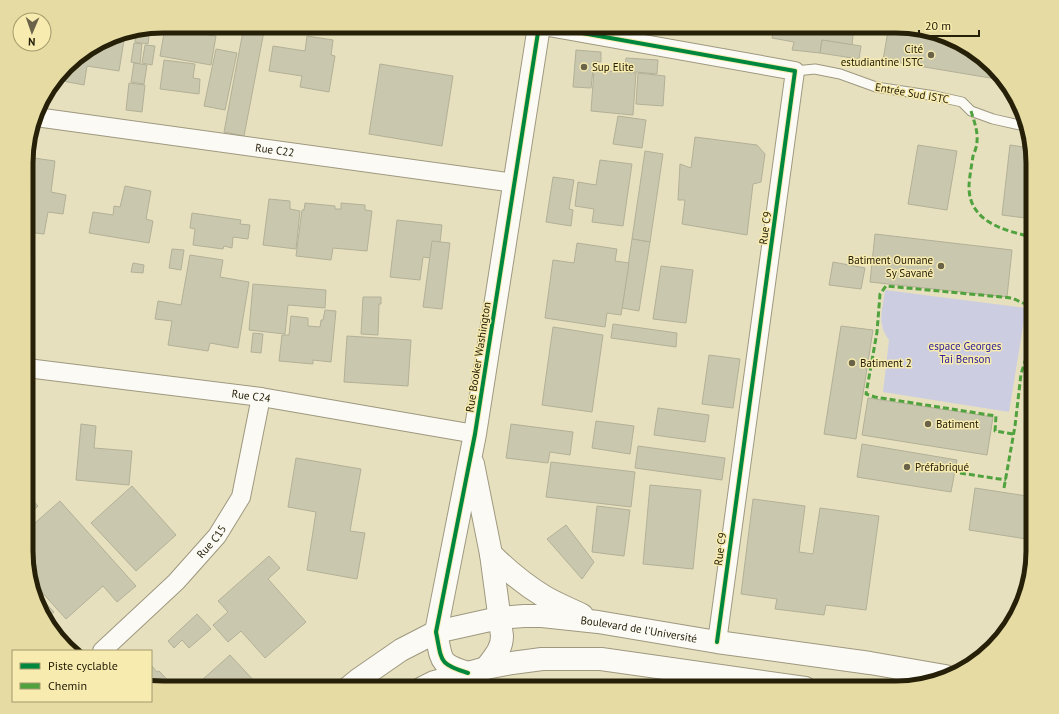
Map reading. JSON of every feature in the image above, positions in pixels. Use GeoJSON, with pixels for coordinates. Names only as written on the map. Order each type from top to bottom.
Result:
{"type":"FeatureCollection","features":[{"type":"Feature","properties":{"kind":"street","name":"Rue Booker Washington"},"geometry":{"type":"LineString","coordinates":[[473,443],[491,554],[502,643],[500,650],[477,671],[451,668],[444,662],[436,632],[473,443],[538,33]]}},
{"type":"Feature","properties":{"kind":"street"},"geometry":{"type":"LineString","coordinates":[[582,33],[795,71]]}},
{"type":"Feature","properties":{"kind":"street","name":"Rue C9"},"geometry":{"type":"LineString","coordinates":[[717,642],[795,71]]}},
{"type":"Feature","properties":{"kind":"street","name":"Rue C22"},"geometry":{"type":"LineString","coordinates":[[41,118],[514,183]]}},
{"type":"Feature","properties":{"kind":"street","name":"Rue C24"},"geometry":{"type":"LineString","coordinates":[[33,369],[261,397],[473,443]]}},
{"type":"Feature","properties":{"kind":"street","name":"Rue C15"},"geometry":{"type":"LineString","coordinates":[[103,650],[176,582],[217,536],[241,497],[261,397]]}},
{"type":"Feature","properties":{"kind":"street"},"geometry":{"type":"LineString","coordinates":[[491,554],[517,578],[546,597],[598,622]]}},
{"type":"Feature","properties":{"kind":"street","name":"Boulevard de l'Université"},"geometry":{"type":"LineString","coordinates":[[358,681],[401,650],[436,632],[499,618],[542,616],[598,622],[717,642],[936,675]]}},
{"type":"Feature","properties":{"kind":"street"},"geometry":{"type":"LineString","coordinates":[[438,681],[512,663],[542,659],[601,659],[721,681]]}},
{"type":"Feature","properties":{"kind":"lane","name":"Entrée Sud ISTC"},"geometry":{"type":"LineString","coordinates":[[795,71],[815,69],[840,74],[876,87],[935,96],[962,102],[971,111],[993,119],[1020,125]]}},
{"type":"Feature","properties":{"kind":"green space","name":"espace Georges Tai Benson"},"geometry":{"type":"Polygon","coordinates":[[[885,290],[1026,308],[1009,412],[883,392],[889,340],[885,334],[881,322],[885,290]]]}},
{"type":"Feature","properties":{"kind":"building"},"geometry":{"type":"Polygon","coordinates":[[[164,33],[207,33],[207,35],[216,36],[211,65],[160,56],[164,33]]]}},
{"type":"Feature","properties":{"kind":"building"},"geometry":{"type":"Polygon","coordinates":[[[243,33],[264,33],[244,136],[224,132],[243,33]]]}},
{"type":"Feature","properties":{"kind":"building"},"geometry":{"type":"Polygon","coordinates":[[[773,33],[853,33],[852,45],[822,40],[820,53],[792,50],[794,42],[772,38],[773,33]]]}},
{"type":"Feature","properties":{"kind":"building","name":"Cité estudiantine ISTC"},"geometry":{"type":"Polygon","coordinates":[[[888,33],[902,33],[935,39],[954,46],[982,65],[995,79],[883,60],[888,33]]]}},
{"type":"Feature","properties":{"kind":"building"},"geometry":{"type":"Polygon","coordinates":[[[149,34],[148,44],[135,42],[136,35],[149,34]]]}},
{"type":"Feature","properties":{"kind":"building"},"geometry":{"type":"Polygon","coordinates":[[[307,36],[333,40],[331,55],[335,56],[329,92],[300,87],[302,76],[269,71],[273,46],[305,51],[307,36]]]}},
{"type":"Feature","properties":{"kind":"building"},"geometry":{"type":"Polygon","coordinates":[[[124,39],[119,71],[87,66],[84,85],[63,81],[77,65],[91,55],[105,46],[124,39]]]}},
{"type":"Feature","properties":{"kind":"building"},"geometry":{"type":"Polygon","coordinates":[[[822,40],[861,46],[859,59],[820,53],[822,40]]]}},
{"type":"Feature","properties":{"kind":"building"},"geometry":{"type":"Polygon","coordinates":[[[134,43],[142,44],[140,64],[131,62],[134,43]]]}},
{"type":"Feature","properties":{"kind":"building"},"geometry":{"type":"Polygon","coordinates":[[[145,45],[155,46],[152,65],[142,63],[145,45]]]}},
{"type":"Feature","properties":{"kind":"building"},"geometry":{"type":"Polygon","coordinates":[[[216,49],[237,53],[225,110],[204,106],[216,49]]]}},
{"type":"Feature","properties":{"kind":"building"},"geometry":{"type":"Polygon","coordinates":[[[576,50],[601,52],[601,62],[594,61],[591,88],[573,87],[576,50]]]}},
{"type":"Feature","properties":{"kind":"building"},"geometry":{"type":"Polygon","coordinates":[[[626,58],[658,60],[657,74],[625,71],[626,58]]]}},
{"type":"Feature","properties":{"kind":"building"},"geometry":{"type":"Polygon","coordinates":[[[164,60],[195,64],[193,78],[200,79],[199,94],[160,89],[164,60]]]}},
{"type":"Feature","properties":{"kind":"building"},"geometry":{"type":"Polygon","coordinates":[[[134,63],[147,65],[144,84],[131,82],[134,63]]]}},
{"type":"Feature","properties":{"kind":"building"},"geometry":{"type":"Polygon","coordinates":[[[380,64],[453,76],[442,146],[369,134],[380,64]]]}},
{"type":"Feature","properties":{"kind":"building"},"geometry":{"type":"Polygon","coordinates":[[[594,70],[636,73],[633,115],[591,111],[594,70]]]}},
{"type":"Feature","properties":{"kind":"building"},"geometry":{"type":"Polygon","coordinates":[[[638,73],[665,76],[663,106],[636,104],[638,73]]]}},
{"type":"Feature","properties":{"kind":"building"},"geometry":{"type":"Polygon","coordinates":[[[129,83],[145,85],[142,112],[126,110],[129,83]]]}},
{"type":"Feature","properties":{"kind":"building"},"geometry":{"type":"Polygon","coordinates":[[[618,116],[646,120],[642,148],[613,144],[618,116]]]}},
{"type":"Feature","properties":{"kind":"building"},"geometry":{"type":"Polygon","coordinates":[[[695,137],[757,145],[765,154],[761,182],[753,184],[747,235],[682,224],[685,200],[678,200],[680,164],[691,168],[695,137]]]}},
{"type":"Feature","properties":{"kind":"building"},"geometry":{"type":"Polygon","coordinates":[[[918,145],[957,151],[947,210],[908,204],[918,145]]]}},
{"type":"Feature","properties":{"kind":"building"},"geometry":{"type":"Polygon","coordinates":[[[1010,145],[1025,147],[1026,218],[1002,215],[1010,145]]]}},
{"type":"Feature","properties":{"kind":"building"},"geometry":{"type":"Polygon","coordinates":[[[645,151],[663,154],[650,242],[632,239],[645,151]]]}},
{"type":"Feature","properties":{"kind":"building"},"geometry":{"type":"Polygon","coordinates":[[[33,158],[55,161],[51,192],[66,195],[63,214],[48,212],[44,234],[33,233],[33,158]]]}},
{"type":"Feature","properties":{"kind":"building"},"geometry":{"type":"Polygon","coordinates":[[[600,160],[632,164],[623,226],[592,222],[594,209],[575,206],[578,182],[596,185],[600,160]]]}},
{"type":"Feature","properties":{"kind":"building"},"geometry":{"type":"Polygon","coordinates":[[[553,177],[574,180],[569,209],[573,210],[571,226],[546,222],[553,177]]]}},
{"type":"Feature","properties":{"kind":"building"},"geometry":{"type":"Polygon","coordinates":[[[125,186],[151,191],[146,219],[153,221],[149,243],[89,233],[93,212],[113,215],[114,206],[120,207],[125,186]]]}},
{"type":"Feature","properties":{"kind":"building"},"geometry":{"type":"Polygon","coordinates":[[[269,199],[290,201],[290,209],[300,211],[296,249],[263,245],[269,199]]]}},
{"type":"Feature","properties":{"kind":"building"},"geometry":{"type":"Polygon","coordinates":[[[305,203],[335,206],[335,209],[341,209],[341,203],[365,205],[365,210],[372,211],[367,251],[333,248],[331,260],[296,256],[302,210],[304,210],[305,203]]]}},
{"type":"Feature","properties":{"kind":"building"},"geometry":{"type":"Polygon","coordinates":[[[192,213],[241,220],[240,224],[250,225],[248,239],[233,237],[232,248],[224,246],[223,249],[193,245],[195,229],[190,228],[192,213]]]}},
{"type":"Feature","properties":{"kind":"building"},"geometry":{"type":"Polygon","coordinates":[[[397,220],[442,225],[438,259],[423,257],[420,280],[390,277],[397,220]]]}},
{"type":"Feature","properties":{"kind":"building","name":"Batiment Oumane Sy Savané"},"geometry":{"type":"Polygon","coordinates":[[[875,234],[1012,250],[1007,297],[870,282],[875,234]]]}},
{"type":"Feature","properties":{"kind":"building"},"geometry":{"type":"Polygon","coordinates":[[[632,239],[650,242],[639,311],[622,308],[632,239]]]}},
{"type":"Feature","properties":{"kind":"building"},"geometry":{"type":"Polygon","coordinates":[[[432,241],[450,243],[442,309],[423,307],[432,241]]]}},
{"type":"Feature","properties":{"kind":"building"},"geometry":{"type":"Polygon","coordinates":[[[577,243],[617,249],[615,261],[629,263],[621,315],[607,313],[605,327],[545,318],[553,260],[574,263],[577,243]]]}},
{"type":"Feature","properties":{"kind":"building"},"geometry":{"type":"Polygon","coordinates":[[[172,249],[184,250],[181,270],[169,268],[172,249]]]}},
{"type":"Feature","properties":{"kind":"building"},"geometry":{"type":"Polygon","coordinates":[[[190,255],[223,260],[220,277],[249,282],[238,348],[210,343],[208,351],[168,345],[172,321],[155,319],[158,301],[181,305],[190,255]]]}},
{"type":"Feature","properties":{"kind":"building"},"geometry":{"type":"Polygon","coordinates":[[[833,262],[865,268],[861,289],[829,285],[833,262]]]}},
{"type":"Feature","properties":{"kind":"building"},"geometry":{"type":"Polygon","coordinates":[[[133,263],[144,265],[143,273],[131,272],[133,263]]]}},
{"type":"Feature","properties":{"kind":"building"},"geometry":{"type":"Polygon","coordinates":[[[661,266],[693,270],[686,323],[653,319],[661,266]]]}},
{"type":"Feature","properties":{"kind":"building"},"geometry":{"type":"Polygon","coordinates":[[[253,284],[326,290],[325,308],[288,305],[285,334],[249,330],[253,284]]]}},
{"type":"Feature","properties":{"kind":"building"},"geometry":{"type":"Polygon","coordinates":[[[363,297],[381,297],[381,304],[379,304],[378,335],[361,334],[363,297]]]}},
{"type":"Feature","properties":{"kind":"building"},"geometry":{"type":"Polygon","coordinates":[[[325,310],[336,311],[331,362],[313,360],[313,364],[279,361],[282,335],[289,335],[291,316],[308,318],[308,326],[320,327],[325,310]]]}},
{"type":"Feature","properties":{"kind":"building"},"geometry":{"type":"Polygon","coordinates":[[[613,324],[677,333],[676,347],[611,338],[613,324]]]}},
{"type":"Feature","properties":{"kind":"building","name":"Batiment 2"},"geometry":{"type":"Polygon","coordinates":[[[841,326],[873,330],[856,439],[824,434],[841,326]]]}},
{"type":"Feature","properties":{"kind":"building"},"geometry":{"type":"Polygon","coordinates":[[[553,327],[603,335],[592,412],[542,405],[553,327]]]}},
{"type":"Feature","properties":{"kind":"building"},"geometry":{"type":"Polygon","coordinates":[[[253,333],[263,334],[261,353],[251,352],[253,333]]]}},
{"type":"Feature","properties":{"kind":"building"},"geometry":{"type":"Polygon","coordinates":[[[347,336],[411,340],[408,386],[344,382],[347,336]]]}},
{"type":"Feature","properties":{"kind":"building"},"geometry":{"type":"Polygon","coordinates":[[[709,355],[740,359],[733,408],[702,404],[709,355]]]}},
{"type":"Feature","properties":{"kind":"building","name":"Batiment"},"geometry":{"type":"Polygon","coordinates":[[[868,398],[993,417],[987,455],[862,435],[868,398]]]}},
{"type":"Feature","properties":{"kind":"building"},"geometry":{"type":"Polygon","coordinates":[[[658,408],[709,415],[705,442],[654,435],[658,408]]]}},
{"type":"Feature","properties":{"kind":"building"},"geometry":{"type":"Polygon","coordinates":[[[596,421],[634,426],[630,454],[592,448],[596,421]]]}},
{"type":"Feature","properties":{"kind":"building"},"geometry":{"type":"Polygon","coordinates":[[[81,424],[96,426],[94,448],[132,451],[129,485],[76,480],[81,424]]]}},
{"type":"Feature","properties":{"kind":"building"},"geometry":{"type":"Polygon","coordinates":[[[511,424],[573,432],[570,455],[550,452],[548,463],[506,458],[511,424]]]}},
{"type":"Feature","properties":{"kind":"building","name":"Préfabriqué"},"geometry":{"type":"Polygon","coordinates":[[[862,444],[957,460],[951,492],[857,477],[862,444]]]}},
{"type":"Feature","properties":{"kind":"building"},"geometry":{"type":"Polygon","coordinates":[[[638,446],[725,458],[722,480],[635,468],[638,446]]]}},
{"type":"Feature","properties":{"kind":"building"},"geometry":{"type":"Polygon","coordinates":[[[296,458],[361,469],[350,531],[365,533],[357,579],[307,570],[316,512],[288,507],[296,458]]]}},
{"type":"Feature","properties":{"kind":"building"},"geometry":{"type":"Polygon","coordinates":[[[551,462],[635,472],[631,507],[546,497],[551,462]]]}},
{"type":"Feature","properties":{"kind":"building"},"geometry":{"type":"Polygon","coordinates":[[[650,485],[701,490],[693,569],[643,564],[650,485]]]}},
{"type":"Feature","properties":{"kind":"building"},"geometry":{"type":"Polygon","coordinates":[[[132,486],[176,535],[136,571],[91,523],[132,486]]]}},
{"type":"Feature","properties":{"kind":"building"},"geometry":{"type":"Polygon","coordinates":[[[975,488],[1026,496],[1026,539],[969,530],[975,488]]]}},
{"type":"Feature","properties":{"kind":"building"},"geometry":{"type":"Polygon","coordinates":[[[753,499],[805,506],[799,552],[813,554],[820,508],[879,516],[866,610],[826,605],[824,615],[775,609],[777,599],[741,594],[753,499]]]}},
{"type":"Feature","properties":{"kind":"building"},"geometry":{"type":"Polygon","coordinates":[[[33,501],[38,506],[33,511],[33,501]]]}},
{"type":"Feature","properties":{"kind":"building"},"geometry":{"type":"Polygon","coordinates":[[[60,501],[136,586],[117,602],[103,586],[66,619],[37,585],[34,568],[33,525],[60,501]]]}},
{"type":"Feature","properties":{"kind":"building"},"geometry":{"type":"Polygon","coordinates":[[[597,506],[630,510],[624,556],[592,552],[597,506]]]}},
{"type":"Feature","properties":{"kind":"building"},"geometry":{"type":"Polygon","coordinates":[[[566,525],[594,562],[582,579],[547,539],[566,525]]]}},
{"type":"Feature","properties":{"kind":"building"},"geometry":{"type":"Polygon","coordinates":[[[269,556],[280,568],[268,579],[306,622],[265,658],[241,631],[228,642],[213,625],[228,612],[218,601],[269,556]]]}},
{"type":"Feature","properties":{"kind":"building"},"geometry":{"type":"Polygon","coordinates":[[[43,600],[54,612],[50,615],[43,600]]]}},
{"type":"Feature","properties":{"kind":"building"},"geometry":{"type":"Polygon","coordinates":[[[197,614],[211,629],[189,648],[182,640],[174,648],[168,641],[197,614]]]}},
{"type":"Feature","properties":{"kind":"building"},"geometry":{"type":"Polygon","coordinates":[[[230,655],[254,681],[201,681],[230,655]]]}},
{"type":"Feature","properties":{"kind":"building"},"geometry":{"type":"Polygon","coordinates":[[[152,666],[157,672],[159,671],[168,681],[152,681],[152,666]]]}},
{"type":"Feature","properties":{"kind":"marked path"},"geometry":{"type":"LineString","coordinates":[[971,111],[976,126],[977,137],[969,187],[971,199],[975,209],[990,223],[1011,232],[1026,235]]}},
{"type":"Feature","properties":{"kind":"marked path"},"geometry":{"type":"LineString","coordinates":[[1013,434],[995,431],[996,416],[875,397],[866,394],[877,332],[880,294],[886,286],[1012,298],[1026,303]]}},
{"type":"Feature","properties":{"kind":"marked path"},"geometry":{"type":"LineString","coordinates":[[1004,488],[1015,426],[1021,374],[1026,358]]}},
{"type":"Feature","properties":{"kind":"marked path"},"geometry":{"type":"LineString","coordinates":[[960,473],[1006,480]]}},
{"type":"Feature","properties":{"kind":"cycle path"},"geometry":{"type":"LineString","coordinates":[[468,673],[446,664],[439,649],[436,632],[475,434],[538,33]]}},
{"type":"Feature","properties":{"kind":"cycle path"},"geometry":{"type":"LineString","coordinates":[[582,33],[795,71],[717,642]]}},
{"type":"Feature","properties":{"kind":"place","name":"Cité estudiantine ISTC"},"geometry":{"type":"Point","coordinates":[931,55]}},
{"type":"Feature","properties":{"kind":"place","name":"Sup Elite"},"geometry":{"type":"Point","coordinates":[584,67]}},
{"type":"Feature","properties":{"kind":"place","name":"Batiment Oumane Sy Savané"},"geometry":{"type":"Point","coordinates":[941,266]}},
{"type":"Feature","properties":{"kind":"place","name":"Batiment 2"},"geometry":{"type":"Point","coordinates":[852,363]}},
{"type":"Feature","properties":{"kind":"place","name":"Batiment"},"geometry":{"type":"Point","coordinates":[928,424]}},
{"type":"Feature","properties":{"kind":"place","name":"Préfabriqué"},"geometry":{"type":"Point","coordinates":[907,467]}}]}
